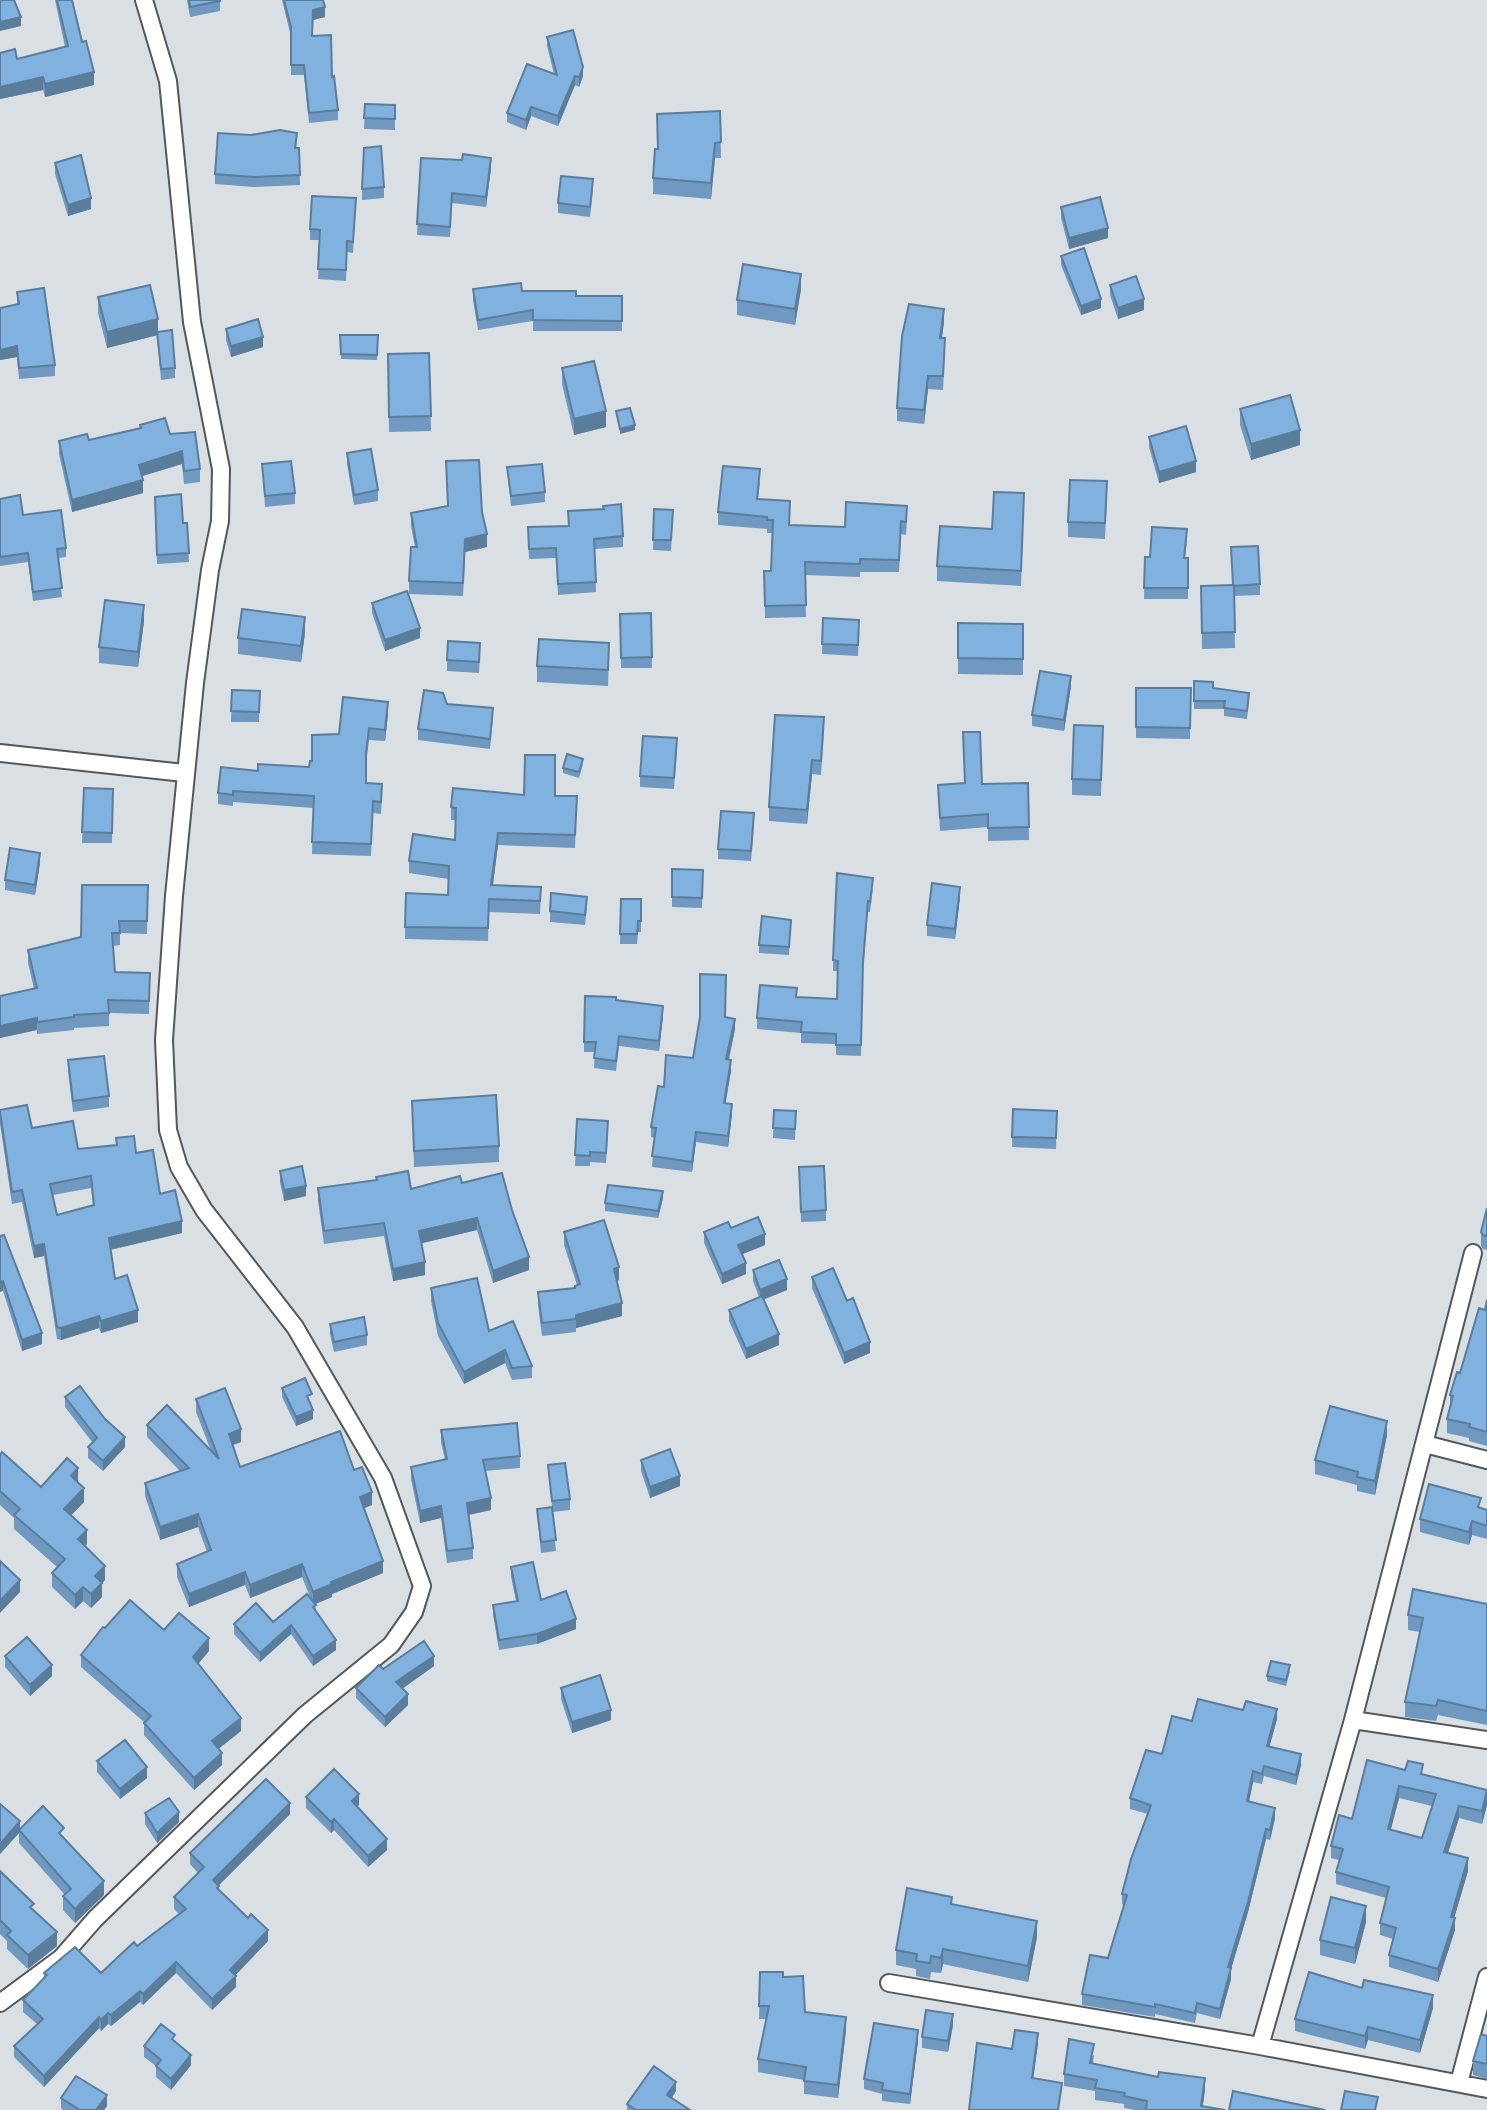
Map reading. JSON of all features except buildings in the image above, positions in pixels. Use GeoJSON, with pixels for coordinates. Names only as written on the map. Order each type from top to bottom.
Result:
{"type":"FeatureCollection","features":[{"type":"Feature","properties":{"kind":"street"},"geometry":{"type":"LineString","coordinates":[[0,2003],[61,1958],[95,1919],[305,1715],[391,1645],[414,1612],[422,1586],[383,1478],[295,1327],[204,1210],[179,1167],[168,1130],[164,1040],[184,773],[210,570],[220,521],[221,469],[192,322],[168,81],[144,0]]}},
{"type":"Feature","properties":{"kind":"street"},"geometry":{"type":"LineString","coordinates":[[0,753],[184,773]]}},
{"type":"Feature","properties":{"kind":"street"},"geometry":{"type":"LineString","coordinates":[[1260,2046],[1353,1720],[1473,1253]]}},
{"type":"Feature","properties":{"kind":"street"},"geometry":{"type":"LineString","coordinates":[[1425,1444],[1487,1460]]}},
{"type":"Feature","properties":{"kind":"street"},"geometry":{"type":"LineString","coordinates":[[1353,1720],[1487,1740]]}},
{"type":"Feature","properties":{"kind":"street"},"geometry":{"type":"LineString","coordinates":[[1459,2083],[1487,1977]]}},
{"type":"Feature","properties":{"kind":"street"},"geometry":{"type":"LineString","coordinates":[[889,1983],[1260,2046],[1487,2089]]}}]}
